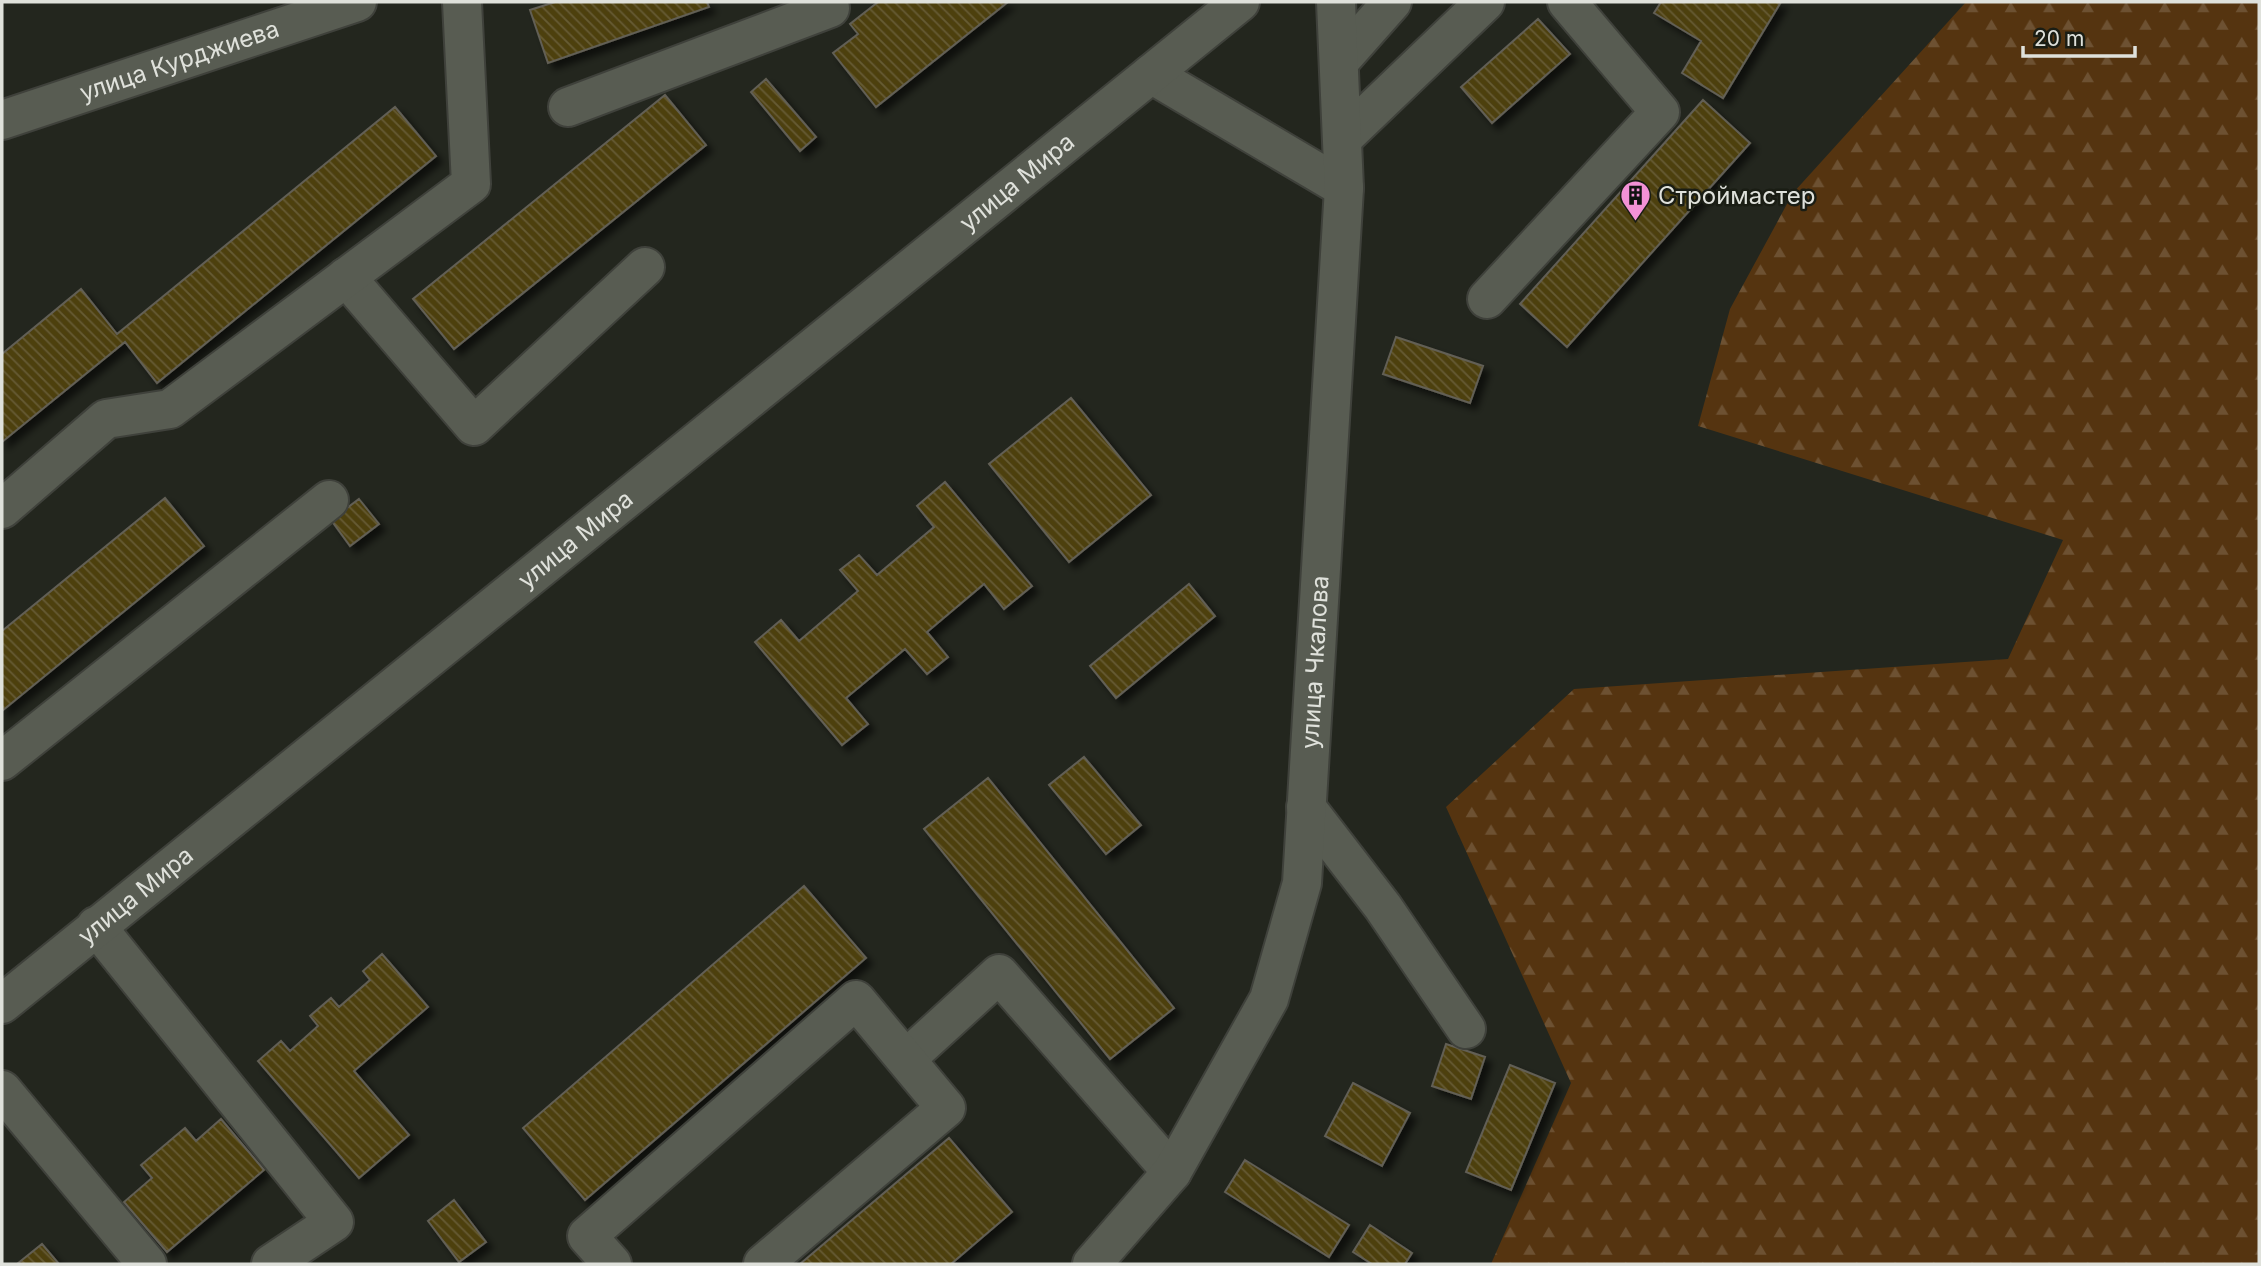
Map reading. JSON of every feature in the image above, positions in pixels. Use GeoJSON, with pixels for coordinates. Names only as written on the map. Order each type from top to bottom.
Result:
{"type":"FeatureCollection","features":[{"type":"Feature","properties":{"kind":"street","name":"улица Курджиева"},"geometry":{"type":"LineString","coordinates":[[2,120],[357,2]]}},
{"type":"Feature","properties":{"kind":"street"},"geometry":{"type":"LineString","coordinates":[[2,509],[106,419],[170,409],[471,184],[462,2]]}},
{"type":"Feature","properties":{"kind":"street"},"geometry":{"type":"LineString","coordinates":[[568,107],[830,8],[828,2]]}},
{"type":"Feature","properties":{"kind":"street","name":"улица Мира"},"geometry":{"type":"LineString","coordinates":[[2,1004],[1240,2]]}},
{"type":"Feature","properties":{"kind":"street","name":"улица Чкалова"},"geometry":{"type":"LineString","coordinates":[[1092,1264],[1172,1172],[1269,999],[1302,883],[1344,187],[1336,2]]}},
{"type":"Feature","properties":{"kind":"street"},"geometry":{"type":"LineString","coordinates":[[1339,62],[1392,2]]}},
{"type":"Feature","properties":{"kind":"street"},"geometry":{"type":"LineString","coordinates":[[1342,139],[1485,2]]}},
{"type":"Feature","properties":{"kind":"street"},"geometry":{"type":"LineString","coordinates":[[1487,299],[1660,112],[1567,2]]}},
{"type":"Feature","properties":{"kind":"street"},"geometry":{"type":"LineString","coordinates":[[1151,74],[1344,187]]}},
{"type":"Feature","properties":{"kind":"street"},"geometry":{"type":"LineString","coordinates":[[346,277],[474,426],[645,267]]}},
{"type":"Feature","properties":{"kind":"street"},"geometry":{"type":"LineString","coordinates":[[2,761],[329,500]]}},
{"type":"Feature","properties":{"kind":"street"},"geometry":{"type":"LineString","coordinates":[[1306,807],[1383,907],[1466,1029]]}},
{"type":"Feature","properties":{"kind":"street"},"geometry":{"type":"LineString","coordinates":[[96,926],[334,1222],[271,1264]]}},
{"type":"Feature","properties":{"kind":"street"},"geometry":{"type":"LineString","coordinates":[[906,1059],[999,974],[1172,1172]]}},
{"type":"Feature","properties":{"kind":"street"},"geometry":{"type":"LineString","coordinates":[[612,1264],[587,1236],[856,1000],[946,1108],[763,1264]]}},
{"type":"Feature","properties":{"kind":"street"},"geometry":{"type":"LineString","coordinates":[[2,1090],[147,1264]]}},
{"type":"Feature","properties":{"kind":"green space"},"geometry":{"type":"Polygon","coordinates":[[[1966,2],[2259,2],[2259,1264],[1491,1264],[1571,1083],[1446,807],[1574,689],[2008,659],[2063,540],[1698,426],[1730,309],[1793,193],[1966,2]]]}},
{"type":"Feature","properties":{"kind":"building"},"geometry":{"type":"Polygon","coordinates":[[[555,2],[707,2],[709,7],[548,63],[530,10],[555,2]]]}},
{"type":"Feature","properties":{"kind":"building"},"geometry":{"type":"Polygon","coordinates":[[[878,2],[1008,2],[876,107],[833,53],[858,34],[850,24],[878,2]]]}},
{"type":"Feature","properties":{"kind":"building"},"geometry":{"type":"Polygon","coordinates":[[[1661,2],[1781,2],[1723,98],[1682,73],[1701,41],[1654,13],[1661,2]]]}},
{"type":"Feature","properties":{"kind":"building"},"geometry":{"type":"Polygon","coordinates":[[[1538,19],[1570,54],[1492,123],[1461,87],[1538,19]]]}},
{"type":"Feature","properties":{"kind":"building"},"geometry":{"type":"Polygon","coordinates":[[[766,79],[816,137],[800,151],[751,92],[766,79]]]}},
{"type":"Feature","properties":{"kind":"building"},"geometry":{"type":"Polygon","coordinates":[[[665,95],[706,145],[454,349],[413,299],[665,95]]]}},
{"type":"Feature","properties":{"kind":"building","name":"Строймастер"},"geometry":{"type":"Polygon","coordinates":[[[1703,100],[1750,143],[1567,347],[1520,304],[1703,100]]]}},
{"type":"Feature","properties":{"kind":"building"},"geometry":{"type":"Polygon","coordinates":[[[395,107],[436,156],[157,383],[125,342],[2,442],[2,354],[81,289],[117,334],[395,107]]]}},
{"type":"Feature","properties":{"kind":"building"},"geometry":{"type":"Polygon","coordinates":[[[1396,337],[1483,366],[1470,403],[1383,374],[1396,337]]]}},
{"type":"Feature","properties":{"kind":"building"},"geometry":{"type":"Polygon","coordinates":[[[1071,398],[1151,495],[1069,562],[989,464],[1071,398]]]}},
{"type":"Feature","properties":{"kind":"building"},"geometry":{"type":"Polygon","coordinates":[[[945,482],[1032,586],[1004,609],[984,584],[927,632],[948,657],[927,674],[905,649],[846,698],[868,724],[842,745],[755,642],[781,620],[799,641],[858,591],[840,570],[859,555],[877,575],[934,527],[917,506],[945,482]]]}},
{"type":"Feature","properties":{"kind":"building"},"geometry":{"type":"Polygon","coordinates":[[[165,498],[204,546],[2,711],[2,631],[165,498]]]}},
{"type":"Feature","properties":{"kind":"building"},"geometry":{"type":"Polygon","coordinates":[[[359,499],[379,524],[350,546],[331,520],[359,499]]]}},
{"type":"Feature","properties":{"kind":"building"},"geometry":{"type":"Polygon","coordinates":[[[1189,584],[1215,616],[1116,698],[1090,666],[1189,584]]]}},
{"type":"Feature","properties":{"kind":"building"},"geometry":{"type":"Polygon","coordinates":[[[1084,757],[1141,825],[1106,854],[1049,785],[1084,757]]]}},
{"type":"Feature","properties":{"kind":"building"},"geometry":{"type":"Polygon","coordinates":[[[988,778],[1174,1008],[1110,1059],[924,829],[988,778]]]}},
{"type":"Feature","properties":{"kind":"building"},"geometry":{"type":"Polygon","coordinates":[[[804,886],[866,958],[585,1200],[523,1128],[804,886]]]}},
{"type":"Feature","properties":{"kind":"building"},"geometry":{"type":"Polygon","coordinates":[[[382,954],[428,1007],[354,1071],[409,1135],[359,1178],[258,1061],[281,1041],[290,1051],[318,1026],[310,1016],[331,998],[339,1007],[370,980],[363,971],[382,954]]]}},
{"type":"Feature","properties":{"kind":"building"},"geometry":{"type":"Polygon","coordinates":[[[1446,1044],[1485,1057],[1471,1099],[1432,1086],[1446,1044]]]}},
{"type":"Feature","properties":{"kind":"building"},"geometry":{"type":"Polygon","coordinates":[[[1510,1065],[1555,1083],[1511,1190],[1466,1172],[1510,1065]]]}},
{"type":"Feature","properties":{"kind":"building"},"geometry":{"type":"Polygon","coordinates":[[[1353,1083],[1410,1113],[1382,1166],[1325,1136],[1353,1083]]]}},
{"type":"Feature","properties":{"kind":"building"},"geometry":{"type":"Polygon","coordinates":[[[221,1119],[264,1170],[167,1252],[124,1202],[152,1178],[141,1165],[185,1128],[196,1141],[221,1119]]]}},
{"type":"Feature","properties":{"kind":"building"},"geometry":{"type":"Polygon","coordinates":[[[949,1138],[1012,1212],[951,1264],[800,1264],[949,1138]]]}},
{"type":"Feature","properties":{"kind":"building"},"geometry":{"type":"Polygon","coordinates":[[[1245,1160],[1349,1225],[1329,1257],[1225,1192],[1245,1160]]]}},
{"type":"Feature","properties":{"kind":"building"},"geometry":{"type":"Polygon","coordinates":[[[454,1200],[486,1242],[459,1262],[428,1221],[454,1200]]]}},
{"type":"Feature","properties":{"kind":"building"},"geometry":{"type":"Polygon","coordinates":[[[1370,1225],[1412,1253],[1405,1264],[1372,1264],[1353,1252],[1370,1225]]]}},
{"type":"Feature","properties":{"kind":"building"},"geometry":{"type":"Polygon","coordinates":[[[42,1244],[59,1264],[17,1264],[42,1244]]]}},
{"type":"Feature","properties":{"kind":"place","name":"Строймастер"},"geometry":{"type":"Point","coordinates":[1635,223]}}]}
